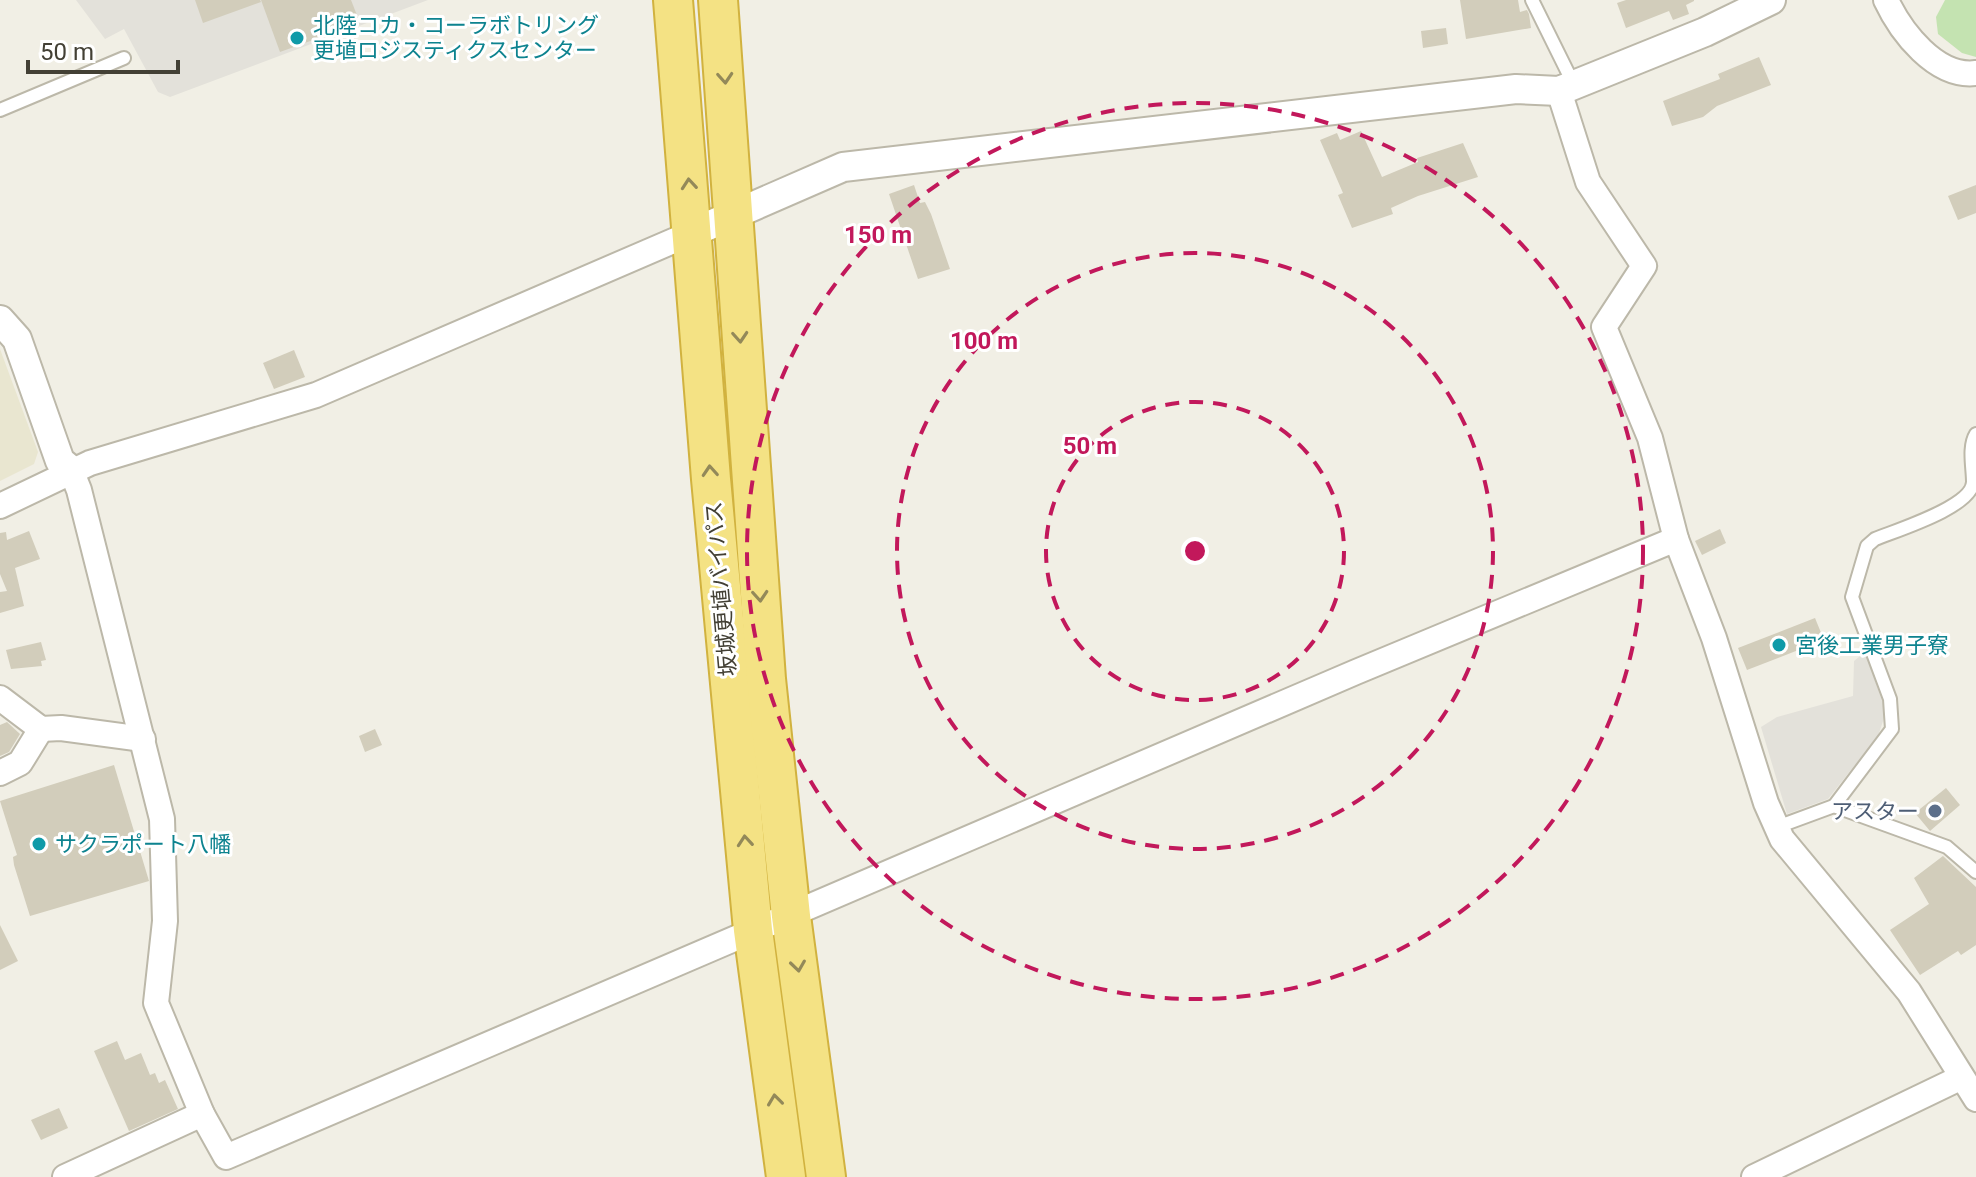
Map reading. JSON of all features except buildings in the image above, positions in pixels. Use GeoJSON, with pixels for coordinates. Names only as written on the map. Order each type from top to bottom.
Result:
{"type":"FeatureCollection","features":[{"type":"Feature","properties":{"kind":"highway","name":"坂城更埴バイパス"},"geometry":{"type":"LineString","coordinates":[[673,0],[694,232],[711,479],[753,930],[786,1177]]}},
{"type":"Feature","properties":{"kind":"highway","name":"坂城更埴バイパス"},"geometry":{"type":"LineString","coordinates":[[718,0],[766,679],[791,916],[826,1177]]}},
{"type":"Feature","properties":{"kind":"street"},"geometry":{"type":"LineString","coordinates":[[0,506],[71,470],[316,395],[843,167],[1516,89],[1566,88],[1705,32],[1771,0]]}},
{"type":"Feature","properties":{"kind":"street"},"geometry":{"type":"LineString","coordinates":[[1886,0],[1895,19],[1917,47],[1948,68],[1966,74],[1976,73]]}},
{"type":"Feature","properties":{"kind":"street"},"geometry":{"type":"LineString","coordinates":[[1566,88],[1588,182],[1644,266],[1604,327],[1650,438],[1676,539],[1777,827],[1782,839],[1909,992],[1960,1078],[1976,1099]]}},
{"type":"Feature","properties":{"kind":"street"},"geometry":{"type":"LineString","coordinates":[[0,320],[17,339],[60,461],[71,470],[79,490],[162,819],[165,921],[156,1003],[202,1114],[226,1157],[1356,672],[1676,539]]}},
{"type":"Feature","properties":{"kind":"street"},"geometry":{"type":"LineString","coordinates":[[0,698],[41,729],[61,728],[143,739]]}},
{"type":"Feature","properties":{"kind":"street"},"geometry":{"type":"LineString","coordinates":[[0,773],[20,763],[41,729]]}},
{"type":"Feature","properties":{"kind":"street"},"geometry":{"type":"LineString","coordinates":[[1754,1177],[1960,1078]]}},
{"type":"Feature","properties":{"kind":"street"},"geometry":{"type":"LineString","coordinates":[[65,1177],[202,1114]]}},
{"type":"Feature","properties":{"kind":"lane"},"geometry":{"type":"LineString","coordinates":[[1532,0],[1566,88]]}},
{"type":"Feature","properties":{"kind":"lane"},"geometry":{"type":"LineString","coordinates":[[0,110],[124,58]]}},
{"type":"Feature","properties":{"kind":"lane"},"geometry":{"type":"LineString","coordinates":[[1777,827],[1834,806],[1892,729],[1890,699],[1852,597],[1867,546],[1875,539],[1964,501],[1973,488],[1972,441],[1976,434]]}},
{"type":"Feature","properties":{"kind":"lane"},"geometry":{"type":"LineString","coordinates":[[1834,806],[1947,847],[1976,872]]}},
{"type":"Feature","properties":{"kind":"shaded area"},"geometry":{"type":"Polygon","coordinates":[[[76,0],[428,0],[170,97],[158,92],[124,29],[105,39],[76,0]]]}},
{"type":"Feature","properties":{"kind":"shaded area"},"geometry":{"type":"Polygon","coordinates":[[[0,349],[38,452],[34,464],[0,481],[0,349]]]}},
{"type":"Feature","properties":{"kind":"shaded area"},"geometry":{"type":"Polygon","coordinates":[[[1865,652],[1886,712],[1878,736],[1828,799],[1787,814],[1761,727],[1777,717],[1853,696],[1854,661],[1865,652]]]}},
{"type":"Feature","properties":{"kind":"green space"},"geometry":{"type":"Polygon","coordinates":[[[1945,0],[1976,0],[1976,57],[1962,53],[1938,34],[1936,17],[1945,0]]]}},
{"type":"Feature","properties":{"kind":"place","name":"北陸コカ・コーラボトリング 更埴ロジスティクスセンター"},"geometry":{"type":"Point","coordinates":[297,38]}},
{"type":"Feature","properties":{"kind":"place","name":"宮後工業男子寮"},"geometry":{"type":"Point","coordinates":[1779,645]}},
{"type":"Feature","properties":{"kind":"place","name":"アスター"},"geometry":{"type":"Point","coordinates":[1935,811]}},
{"type":"Feature","properties":{"kind":"place","name":"サクラポート八幡"},"geometry":{"type":"Point","coordinates":[39,844]}}]}
